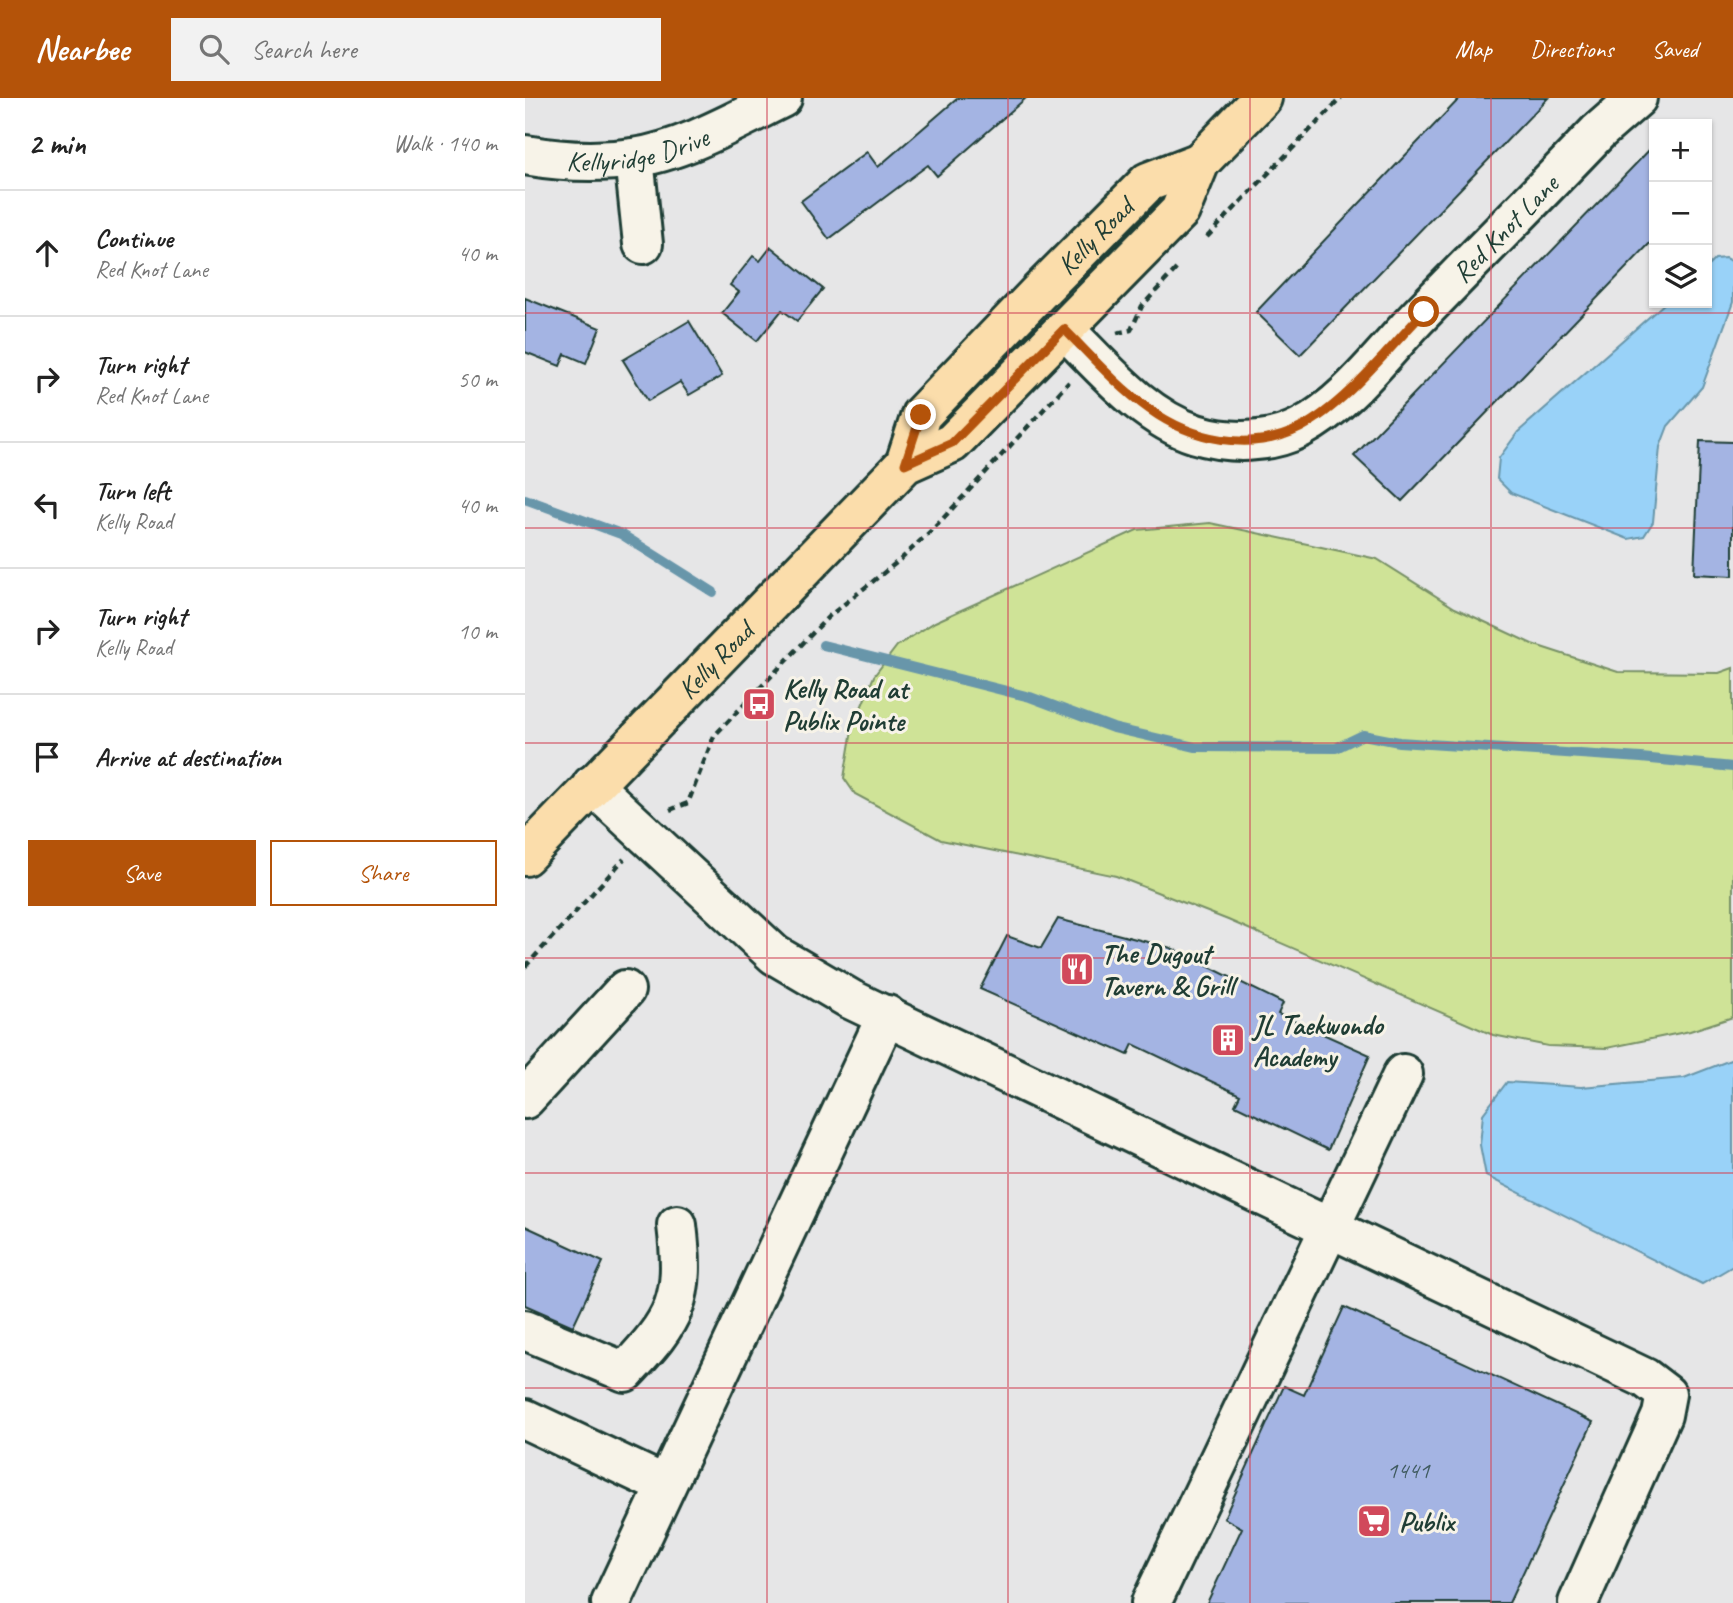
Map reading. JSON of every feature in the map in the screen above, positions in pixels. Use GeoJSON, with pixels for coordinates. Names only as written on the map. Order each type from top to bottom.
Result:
{"type":"FeatureCollection","features":[{"type":"Feature","properties":{"kind":"main road","name":"Kelly Road"},"geometry":{"type":"LineString","coordinates":[[525,856],[905,464],[952,443],[1180,211],[1200,162],[1262,98]]}},
{"type":"Feature","properties":{"kind":"main road","name":"Kelly Road"},"geometry":{"type":"LineString","coordinates":[[905,464],[921,415],[1037,294],[1149,182],[1200,162]]}},
{"type":"Feature","properties":{"kind":"street","name":"Kellyridge Drive"},"geometry":{"type":"LineString","coordinates":[[525,155],[592,160],[634,158],[701,137],[782,98]]}},
{"type":"Feature","properties":{"kind":"street","name":"Red Knot Lane"},"geometry":{"type":"LineString","coordinates":[[1064,329],[1147,408],[1169,423],[1196,434],[1244,441],[1271,438],[1300,428],[1349,389],[1598,132],[1637,98]]}},
{"type":"Feature","properties":{"kind":"street"},"geometry":{"type":"LineString","coordinates":[[634,158],[643,244]]}},
{"type":"Feature","properties":{"kind":"street"},"geometry":{"type":"LineString","coordinates":[[592,785],[775,955],[850,999],[1645,1378],[1666,1394],[1662,1415],[1577,1603]]}},
{"type":"Feature","properties":{"kind":"street"},"geometry":{"type":"LineString","coordinates":[[525,1099],[625,990]]}},
{"type":"Feature","properties":{"kind":"street"},"geometry":{"type":"LineString","coordinates":[[611,1603],[887,1015]]}},
{"type":"Feature","properties":{"kind":"street"},"geometry":{"type":"LineString","coordinates":[[1151,1603],[1403,1074]]}},
{"type":"Feature","properties":{"kind":"street"},"geometry":{"type":"LineString","coordinates":[[525,1330],[625,1371],[671,1318],[683,1270],[677,1225]]}},
{"type":"Feature","properties":{"kind":"street"},"geometry":{"type":"LineString","coordinates":[[525,1419],[665,1485]]}},
{"type":"Feature","properties":{"kind":"path"},"geometry":{"type":"LineString","coordinates":[[1200,244],[1341,98]]}},
{"type":"Feature","properties":{"kind":"path"},"geometry":{"type":"LineString","coordinates":[[1117,332],[1131,330],[1142,306],[1181,264]]}},
{"type":"Feature","properties":{"kind":"path"},"geometry":{"type":"LineString","coordinates":[[666,811],[688,803],[715,736],[828,617],[937,526],[1072,380]]}},
{"type":"Feature","properties":{"kind":"path"},"geometry":{"type":"LineString","coordinates":[[525,967],[622,861]]}},
{"type":"Feature","properties":{"kind":"green space"},"geometry":{"type":"Polygon","coordinates":[[[1210,523],[1377,559],[1455,608],[1532,644],[1618,672],[1719,673],[1733,668],[1733,1017],[1690,1031],[1607,1048],[1548,1046],[1493,1035],[1228,920],[1116,876],[941,840],[855,794],[844,778],[852,730],[874,676],[897,646],[935,622],[1137,530],[1210,523]]]}},
{"type":"Feature","properties":{"kind":"water"},"geometry":{"type":"Polygon","coordinates":[[[1725,258],[1733,262],[1733,302],[1702,387],[1668,426],[1660,447],[1653,522],[1644,536],[1628,539],[1511,493],[1497,479],[1499,458],[1518,432],[1659,308],[1712,308],[1712,262],[1725,258]]]}},
{"type":"Feature","properties":{"kind":"water"},"geometry":{"type":"Polygon","coordinates":[[[1733,1059],[1733,1266],[1702,1284],[1486,1176],[1480,1145],[1483,1114],[1507,1082],[1581,1087],[1684,1078],[1733,1059]]]}},
{"type":"Feature","properties":{"kind":"building"},"geometry":{"type":"Polygon","coordinates":[[[958,98],[1026,98],[937,176],[928,165],[829,239],[801,201],[867,152],[878,167],[958,98]]]}},
{"type":"Feature","properties":{"kind":"building"},"geometry":{"type":"Polygon","coordinates":[[[1460,98],[1548,98],[1300,355],[1256,312],[1460,98]]]}},
{"type":"Feature","properties":{"kind":"building"},"geometry":{"type":"Polygon","coordinates":[[[1649,150],[1649,244],[1402,501],[1354,456],[1649,150]]]}},
{"type":"Feature","properties":{"kind":"building"},"geometry":{"type":"Polygon","coordinates":[[[771,247],[823,289],[797,321],[782,310],[757,341],[722,313],[739,292],[730,285],[753,256],[760,261],[771,247]]]}},
{"type":"Feature","properties":{"kind":"building"},"geometry":{"type":"Polygon","coordinates":[[[525,298],[600,328],[586,363],[565,354],[560,366],[525,352],[525,298]]]}},
{"type":"Feature","properties":{"kind":"building"},"geometry":{"type":"Polygon","coordinates":[[[689,321],[722,376],[689,395],[680,382],[648,401],[623,360],[689,321]]]}},
{"type":"Feature","properties":{"kind":"building"},"geometry":{"type":"Polygon","coordinates":[[[1700,441],[1733,442],[1733,576],[1694,574],[1700,441]]]}},
{"type":"Feature","properties":{"kind":"building"},"geometry":{"type":"Polygon","coordinates":[[[1058,919],[1171,948],[1283,1003],[1278,1014],[1370,1055],[1328,1150],[1235,1105],[1240,1095],[1133,1044],[1128,1055],[980,989],[1007,936],[1041,948],[1058,919]]]}},
{"type":"Feature","properties":{"kind":"building"},"geometry":{"type":"Polygon","coordinates":[[[525,1226],[603,1262],[573,1326],[525,1305],[525,1226]]]}},
{"type":"Feature","properties":{"kind":"building"},"geometry":{"type":"Polygon","coordinates":[[[1344,1307],[1593,1422],[1509,1603],[1207,1603],[1242,1528],[1224,1518],[1284,1386],[1304,1395],[1344,1307]]]}},
{"type":"Feature","properties":{"kind":"waterway"},"geometry":{"type":"LineString","coordinates":[[525,499],[621,534],[713,592]]}},
{"type":"Feature","properties":{"kind":"waterway"},"geometry":{"type":"LineString","coordinates":[[823,645],[1030,697],[1113,728],[1195,747],[1336,748],[1363,735],[1399,742],[1641,758],[1733,767]]}},
{"type":"Feature","properties":{"kind":"place","name":"Kelly Road at Publix Pointe"},"geometry":{"type":"Point","coordinates":[759,704]}},
{"type":"Feature","properties":{"kind":"place","name":"The Dugout Tavern & Grill"},"geometry":{"type":"Point","coordinates":[1077,969]}},
{"type":"Feature","properties":{"kind":"place","name":"JL Taekwondo Academy"},"geometry":{"type":"Point","coordinates":[1228,1040]}},
{"type":"Feature","properties":{"kind":"place","name":"Publix"},"geometry":{"type":"Point","coordinates":[1374,1521]}},
{"type":"Feature","properties":{"kind":"route"},"geometry":{"type":"LineString","coordinates":[[921,415],[905,464],[952,443],[1064,329],[1147,408],[1169,423],[1196,434],[1222,440],[1271,438],[1300,428],[1328,408],[1424,312]]}}]}
